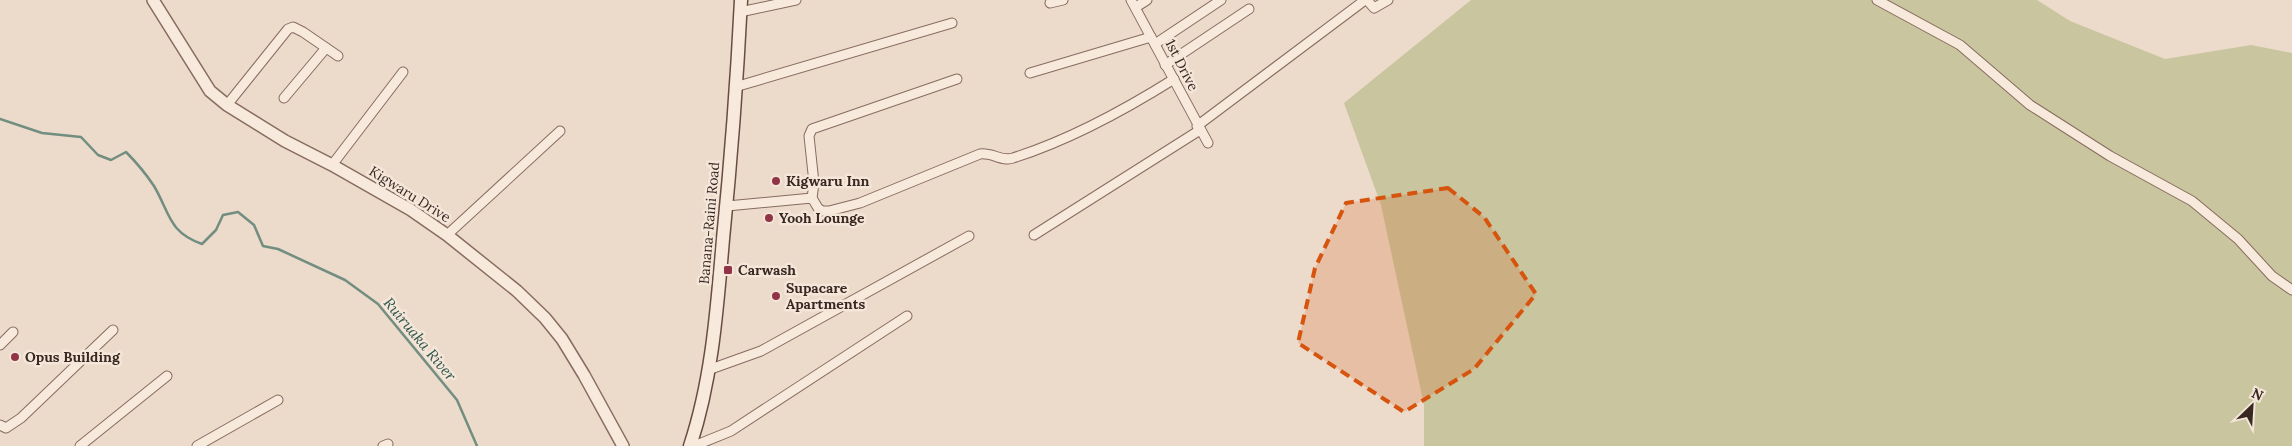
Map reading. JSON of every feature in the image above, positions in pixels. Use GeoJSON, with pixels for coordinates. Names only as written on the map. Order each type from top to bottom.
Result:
{"type":"FeatureCollection","features":[{"type":"Feature","properties":{"kind":"main road","name":"Banana-Raini Road"},"geometry":{"type":"LineString","coordinates":[[690,446],[702,406],[716,315],[727,206],[740,6]]}},
{"type":"Feature","properties":{"kind":"street","name":"Kigwaru Drive"},"geometry":{"type":"LineString","coordinates":[[153,0],[210,91],[227,105],[285,141],[332,165],[411,210],[447,235],[518,291],[545,318],[562,339],[623,446]]}},
{"type":"Feature","properties":{"kind":"street"},"geometry":{"type":"LineString","coordinates":[[740,6],[796,0]]}},
{"type":"Feature","properties":{"kind":"street"},"geometry":{"type":"LineString","coordinates":[[1050,3],[1063,0]]}},
{"type":"Feature","properties":{"kind":"street"},"geometry":{"type":"LineString","coordinates":[[1134,4],[1147,0]]}},
{"type":"Feature","properties":{"kind":"street"},"geometry":{"type":"LineString","coordinates":[[1030,73],[1153,40],[1221,0]]}},
{"type":"Feature","properties":{"kind":"street"},"geometry":{"type":"LineString","coordinates":[[1034,235],[1199,128],[1366,0],[1374,8],[1388,0]]}},
{"type":"Feature","properties":{"kind":"street"},"geometry":{"type":"LineString","coordinates":[[1876,0],[1960,45],[2030,105],[2110,156],[2192,201],[2238,239],[2272,276],[2292,290]]}},
{"type":"Feature","properties":{"kind":"street","name":"1st Drive"},"geometry":{"type":"LineString","coordinates":[[1134,4],[1208,143]]}},
{"type":"Feature","properties":{"kind":"street"},"geometry":{"type":"LineString","coordinates":[[1165,65],[1248,9]]}},
{"type":"Feature","properties":{"kind":"street"},"geometry":{"type":"LineString","coordinates":[[735,86],[952,23]]}},
{"type":"Feature","properties":{"kind":"street"},"geometry":{"type":"LineString","coordinates":[[227,105],[288,29],[298,28],[338,56]]}},
{"type":"Feature","properties":{"kind":"street"},"geometry":{"type":"LineString","coordinates":[[284,98],[326,48]]}},
{"type":"Feature","properties":{"kind":"street"},"geometry":{"type":"LineString","coordinates":[[332,165],[403,72]]}},
{"type":"Feature","properties":{"kind":"street"},"geometry":{"type":"LineString","coordinates":[[957,79],[812,129],[808,136],[814,183],[812,198],[818,208],[822,211],[830,211],[860,202],[980,154],[986,153],[1012,159],[1055,143],[1095,124],[1174,79]]}},
{"type":"Feature","properties":{"kind":"street"},"geometry":{"type":"LineString","coordinates":[[447,235],[560,131]]}},
{"type":"Feature","properties":{"kind":"street"},"geometry":{"type":"LineString","coordinates":[[727,206],[812,198]]}},
{"type":"Feature","properties":{"kind":"street"},"geometry":{"type":"LineString","coordinates":[[708,370],[761,351],[970,236]]}},
{"type":"Feature","properties":{"kind":"street"},"geometry":{"type":"LineString","coordinates":[[694,446],[731,431],[907,316]]}},
{"type":"Feature","properties":{"kind":"street"},"geometry":{"type":"LineString","coordinates":[[0,425],[6,428],[21,418],[113,330]]}},
{"type":"Feature","properties":{"kind":"street"},"geometry":{"type":"LineString","coordinates":[[0,345],[13,332]]}},
{"type":"Feature","properties":{"kind":"street"},"geometry":{"type":"LineString","coordinates":[[80,446],[167,376]]}},
{"type":"Feature","properties":{"kind":"street"},"geometry":{"type":"LineString","coordinates":[[197,446],[278,400]]}},
{"type":"Feature","properties":{"kind":"highlighted area"},"geometry":{"type":"Polygon","coordinates":[[[1448,188],[1484,217],[1536,294],[1474,369],[1404,412],[1298,343],[1315,268],[1346,203],[1448,188]]]}},
{"type":"Feature","properties":{"kind":"shaded area"},"geometry":{"type":"Polygon","coordinates":[[[1471,0],[2037,0],[2070,21],[2165,59],[2251,45],[2292,53],[2292,446],[1424,446],[1424,405],[1381,205],[1344,103],[1471,0]]]}},
{"type":"Feature","properties":{"kind":"waterway","name":"Ruiruaka River"},"geometry":{"type":"LineString","coordinates":[[0,119],[42,133],[81,137],[98,155],[111,160],[126,152],[154,186],[171,221],[182,234],[191,239],[202,244],[216,230],[223,215],[238,212],[254,225],[263,246],[278,249],[345,280],[378,304],[457,400],[477,446]]}},
{"type":"Feature","properties":{"kind":"place","name":"Kigwaru Inn"},"geometry":{"type":"Point","coordinates":[776,181]}},
{"type":"Feature","properties":{"kind":"place","name":"Yooh Lounge"},"geometry":{"type":"Point","coordinates":[769,218]}},
{"type":"Feature","properties":{"kind":"place","name":"Carwash"},"geometry":{"type":"Point","coordinates":[728,270]}},
{"type":"Feature","properties":{"kind":"place","name":"Supacare Apartments"},"geometry":{"type":"Point","coordinates":[776,296]}},
{"type":"Feature","properties":{"kind":"place","name":"Opus Building"},"geometry":{"type":"Point","coordinates":[15,357]}}]}
